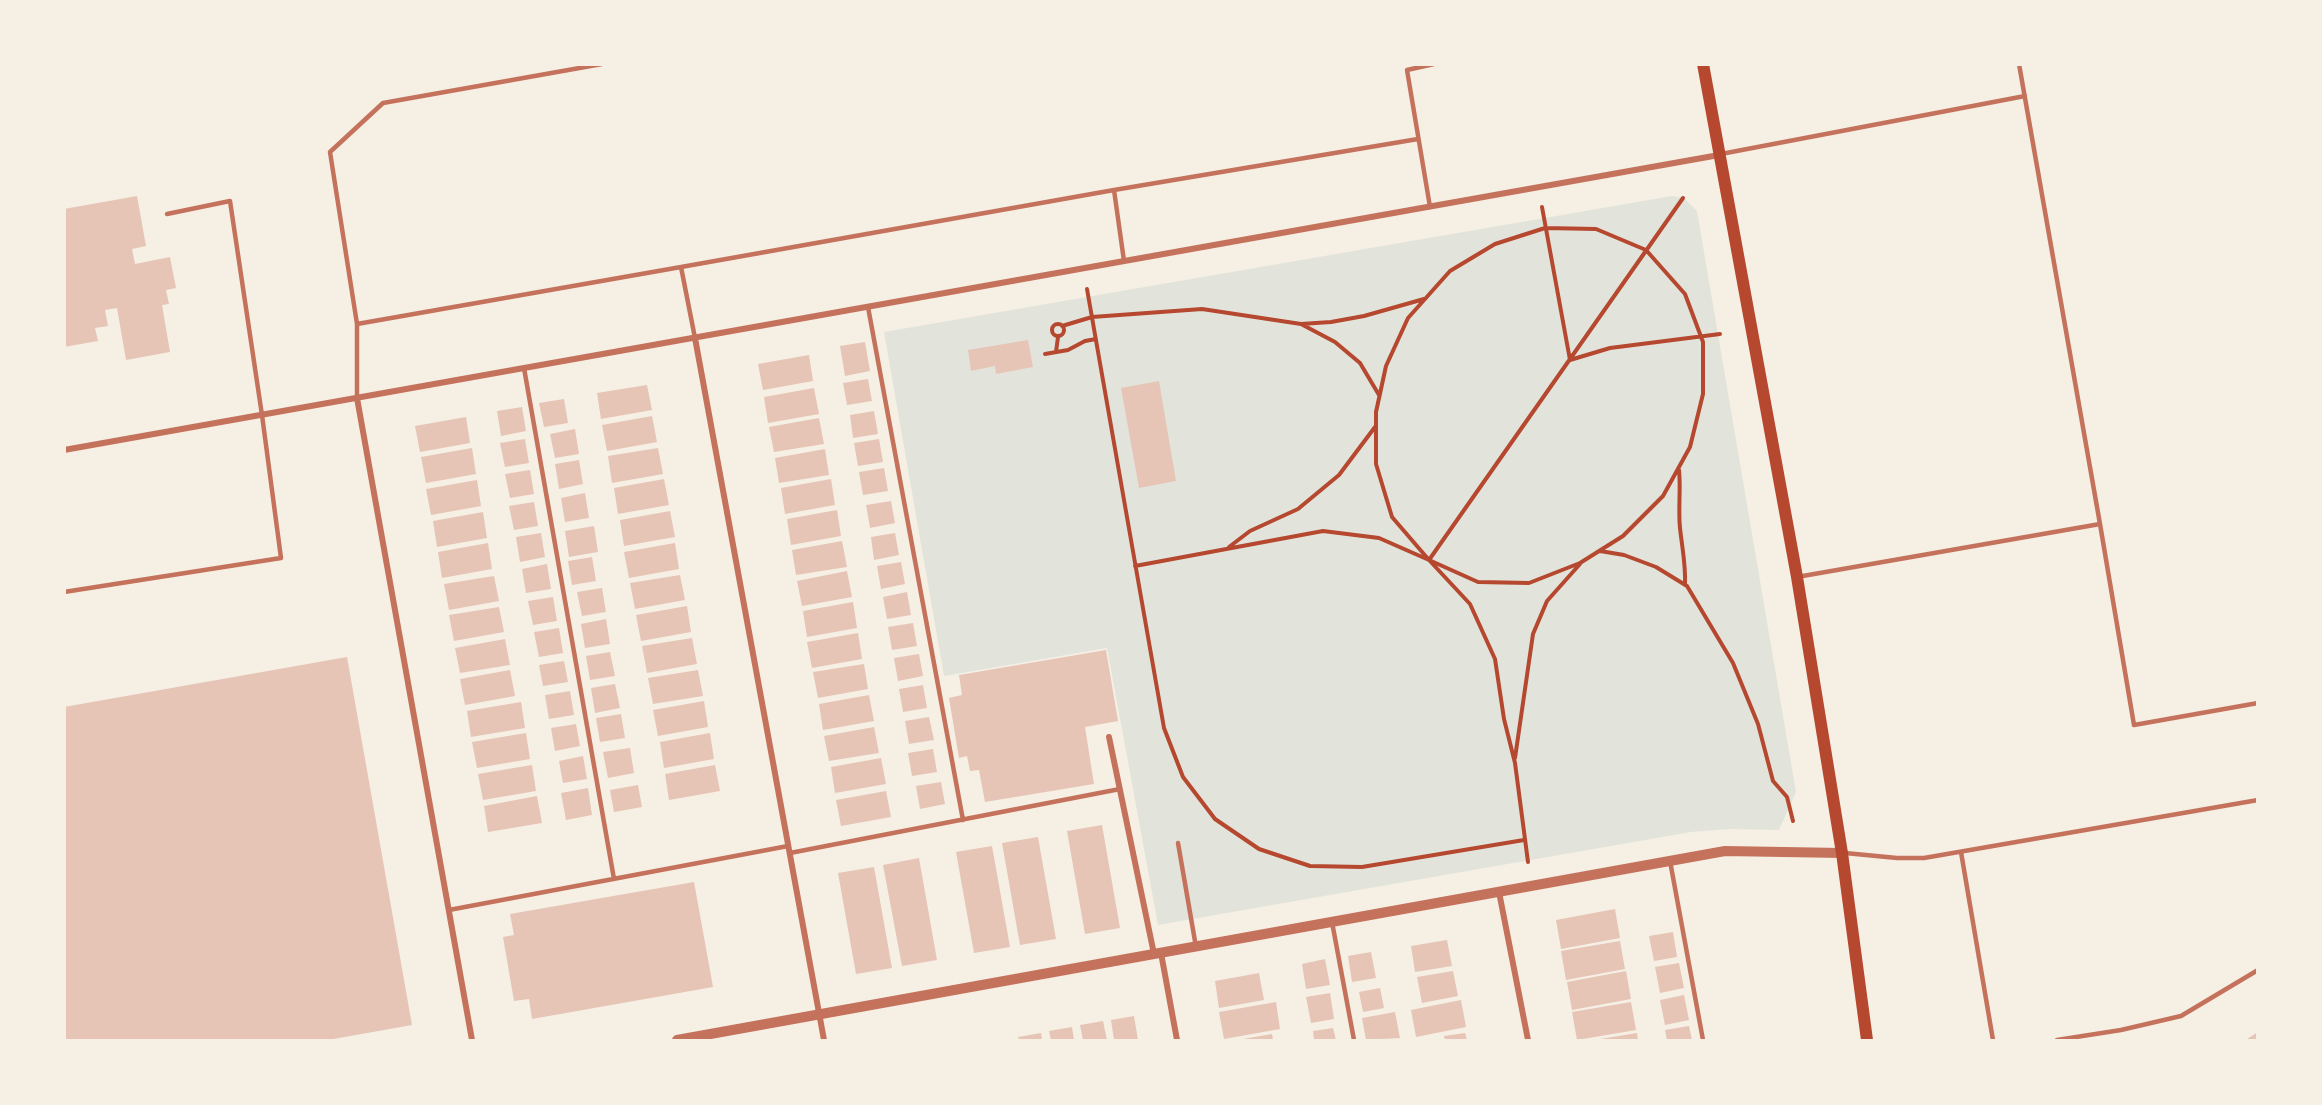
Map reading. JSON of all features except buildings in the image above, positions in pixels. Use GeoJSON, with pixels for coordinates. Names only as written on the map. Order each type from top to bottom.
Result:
{"type":"FeatureCollection","features":[{"type":"Feature","properties":{"kind":"main road"},"geometry":{"type":"LineString","coordinates":[[1702,64],[1797,577],[1842,853],[1867,1041]]}},
{"type":"Feature","properties":{"kind":"street"},"geometry":{"type":"LineString","coordinates":[[64,450],[1719,155]]}},
{"type":"Feature","properties":{"kind":"street"},"geometry":{"type":"LineString","coordinates":[[695,338],[824,1041]]}},
{"type":"Feature","properties":{"kind":"street"},"geometry":{"type":"LineString","coordinates":[[357,398],[472,1041]]}},
{"type":"Feature","properties":{"kind":"street"},"geometry":{"type":"LineString","coordinates":[[1109,737],[1177,1041]]}},
{"type":"Feature","properties":{"kind":"street"},"geometry":{"type":"LineString","coordinates":[[677,1041],[1725,851],[1842,853]]}},
{"type":"Feature","properties":{"kind":"street"},"geometry":{"type":"LineString","coordinates":[[1499,892],[1528,1041]]}},
{"type":"Feature","properties":{"kind":"lane"},"geometry":{"type":"LineString","coordinates":[[357,398],[357,324],[330,152],[383,103],[602,64]]}},
{"type":"Feature","properties":{"kind":"lane"},"geometry":{"type":"LineString","coordinates":[[1430,207],[1407,70],[1434,64]]}},
{"type":"Feature","properties":{"kind":"lane"},"geometry":{"type":"LineString","coordinates":[[2019,64],[2134,725],[2258,703]]}},
{"type":"Feature","properties":{"kind":"lane"},"geometry":{"type":"LineString","coordinates":[[1719,155],[2025,96]]}},
{"type":"Feature","properties":{"kind":"lane"},"geometry":{"type":"LineString","coordinates":[[357,324],[1114,190],[1418,139]]}},
{"type":"Feature","properties":{"kind":"lane"},"geometry":{"type":"LineString","coordinates":[[1114,190],[1124,261]]}},
{"type":"Feature","properties":{"kind":"lane"},"geometry":{"type":"LineString","coordinates":[[64,592],[281,558],[230,201],[167,214]]}},
{"type":"Feature","properties":{"kind":"lane"},"geometry":{"type":"LineString","coordinates":[[681,267],[695,338]]}},
{"type":"Feature","properties":{"kind":"lane"},"geometry":{"type":"LineString","coordinates":[[868,307],[963,820]]}},
{"type":"Feature","properties":{"kind":"lane"},"geometry":{"type":"LineString","coordinates":[[524,368],[614,879]]}},
{"type":"Feature","properties":{"kind":"lane"},"geometry":{"type":"LineString","coordinates":[[1797,577],[2100,524]]}},
{"type":"Feature","properties":{"kind":"lane"},"geometry":{"type":"LineString","coordinates":[[449,910],[614,879],[963,820],[1120,789]]}},
{"type":"Feature","properties":{"kind":"lane"},"geometry":{"type":"LineString","coordinates":[[1842,853],[1924,858],[2258,800]]}},
{"type":"Feature","properties":{"kind":"lane"},"geometry":{"type":"LineString","coordinates":[[1178,843],[1196,946]]}},
{"type":"Feature","properties":{"kind":"lane"},"geometry":{"type":"LineString","coordinates":[[1961,852],[1993,1041]]}},
{"type":"Feature","properties":{"kind":"lane"},"geometry":{"type":"LineString","coordinates":[[1670,861],[1703,1041]]}},
{"type":"Feature","properties":{"kind":"lane"},"geometry":{"type":"LineString","coordinates":[[1332,922],[1354,1041]]}},
{"type":"Feature","properties":{"kind":"lane"},"geometry":{"type":"LineString","coordinates":[[2057,1041],[2121,1030],[2181,1016],[2258,970]]}},
{"type":"Feature","properties":{"kind":"path"},"geometry":{"type":"LineString","coordinates":[[1429,560],[1683,198]]}},
{"type":"Feature","properties":{"kind":"path"},"geometry":{"type":"LineString","coordinates":[[1542,207],[1570,360]]}},
{"type":"Feature","properties":{"kind":"path"},"geometry":{"type":"LineString","coordinates":[[1135,566],[1323,531],[1379,538],[1429,560],[1478,582],[1529,583],[1580,563],[1623,536],[1663,496],[1690,447],[1703,394],[1703,342],[1685,294],[1646,250],[1596,230],[1545,228],[1496,244],[1450,271],[1408,318],[1386,366],[1376,412],[1376,464],[1392,517],[1429,560],[1470,604],[1495,659],[1504,719],[1515,763],[1528,862]]}},
{"type":"Feature","properties":{"kind":"path"},"geometry":{"type":"LineString","coordinates":[[1087,289],[1164,728],[1183,777],[1215,819],[1259,849],[1310,866],[1362,867],[1524,840]]}},
{"type":"Feature","properties":{"kind":"path"},"geometry":{"type":"LineString","coordinates":[[1058,337],[1053,333],[1053,327],[1058,324],[1062,326],[1092,317],[1202,309],[1300,324],[1331,322],[1364,316],[1425,299]]}},
{"type":"Feature","properties":{"kind":"path"},"geometry":{"type":"LineString","coordinates":[[1300,324],[1335,342],[1360,363],[1380,395]]}},
{"type":"Feature","properties":{"kind":"path"},"geometry":{"type":"LineString","coordinates":[[1056,352],[1058,337],[1064,333],[1062,326]]}},
{"type":"Feature","properties":{"kind":"path"},"geometry":{"type":"LineString","coordinates":[[1570,360],[1610,348],[1720,334]]}},
{"type":"Feature","properties":{"kind":"path"},"geometry":{"type":"LineString","coordinates":[[1045,354],[1068,350],[1085,341],[1096,339]]}},
{"type":"Feature","properties":{"kind":"path"},"geometry":{"type":"LineString","coordinates":[[1226,549],[1250,531],[1298,509],[1340,476],[1376,426]]}},
{"type":"Feature","properties":{"kind":"path"},"geometry":{"type":"LineString","coordinates":[[1678,468],[1681,492],[1680,525],[1686,566],[1685,585]]}},
{"type":"Feature","properties":{"kind":"path"},"geometry":{"type":"LineString","coordinates":[[1599,551],[1624,555],[1656,567],[1685,585],[1733,663],[1758,724],[1773,781],[1787,797],[1793,821]]}},
{"type":"Feature","properties":{"kind":"path"},"geometry":{"type":"LineString","coordinates":[[1515,763],[1533,634],[1547,600],[1580,563]]}},
{"type":"Feature","properties":{"kind":"shaded area"},"geometry":{"type":"Polygon","coordinates":[[[1672,196],[1684,198],[1697,211],[1796,792],[1779,830],[1730,829],[1691,832],[1158,925],[1107,648],[944,676],[884,332],[1672,196]]]}}]}
